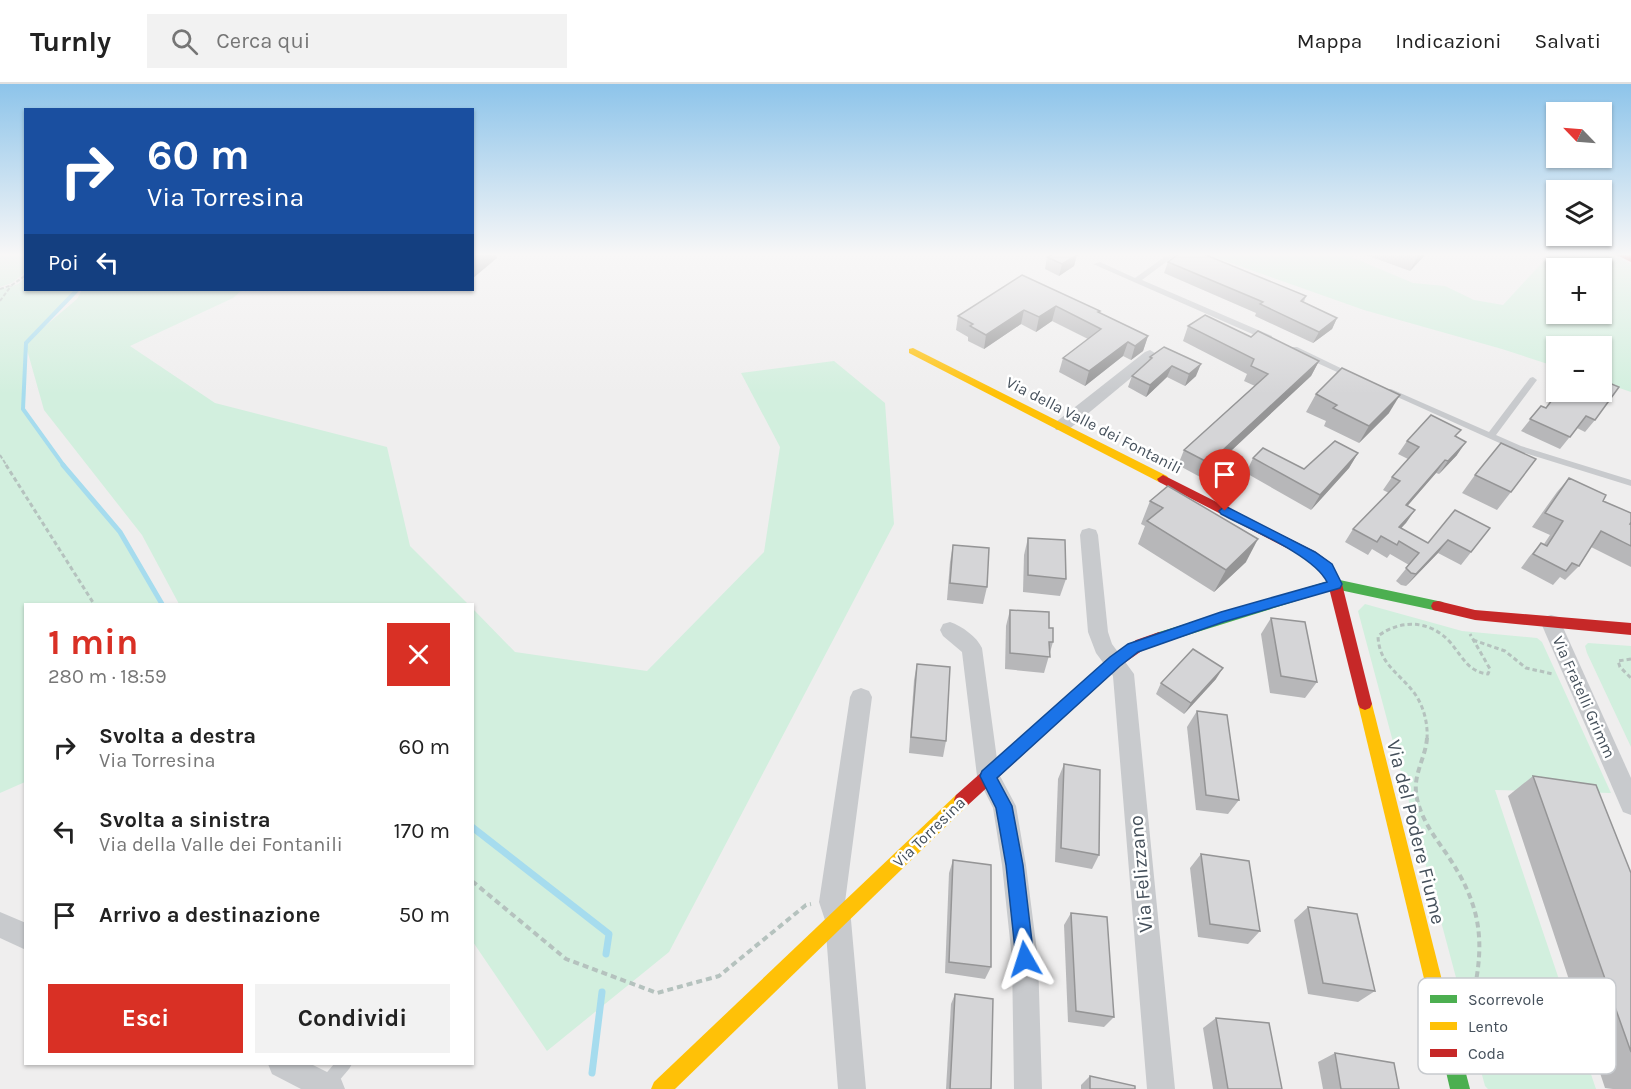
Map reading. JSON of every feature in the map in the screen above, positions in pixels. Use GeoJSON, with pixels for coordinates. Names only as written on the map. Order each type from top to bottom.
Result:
{"type":"FeatureCollection","features":[{"type":"Feature","properties":{"kind":"street","name":"Via della Valle dei Fontanili"},"geometry":{"type":"LineString","coordinates":[[913,351],[1311,555],[1327,568],[1335,584]]}},
{"type":"Feature","properties":{"kind":"street"},"geometry":{"type":"LineString","coordinates":[[1062,426],[1150,355]]}},
{"type":"Feature","properties":{"kind":"street","name":"Via Felizzano"},"geometry":{"type":"LineString","coordinates":[[1089,535],[1098,632],[1103,647],[1123,674],[1161,1089]]}},
{"type":"Feature","properties":{"kind":"street"},"geometry":{"type":"LineString","coordinates":[[1335,584],[1366,589],[1463,613],[1631,629]]}},
{"type":"Feature","properties":{"kind":"street","name":"Via Torresina"},"geometry":{"type":"LineString","coordinates":[[661,1089],[835,911],[1133,648],[1149,641],[1335,584]]}},
{"type":"Feature","properties":{"kind":"street","name":"Via del Podere Fiume"},"geometry":{"type":"LineString","coordinates":[[1335,584],[1433,978]]}},
{"type":"Feature","properties":{"kind":"street","name":"Via Fratelli Grimm"},"geometry":{"type":"LineString","coordinates":[[1551,622],[1631,804]]}},
{"type":"Feature","properties":{"kind":"street"},"geometry":{"type":"LineString","coordinates":[[950,630],[972,648],[988,776],[1004,806],[1014,865],[1025,959],[1028,1089]]}},
{"type":"Feature","properties":{"kind":"street"},"geometry":{"type":"LineString","coordinates":[[852,1089],[835,911],[861,697]]}},
{"type":"Feature","properties":{"kind":"street"},"geometry":{"type":"LineString","coordinates":[[0,925],[24,936]]}},
{"type":"Feature","properties":{"kind":"street"},"geometry":{"type":"LineString","coordinates":[[284,1065],[326,1088]]}},
{"type":"Feature","properties":{"kind":"street","name":"Via del Podere Fiume"},"geometry":{"type":"LineString","coordinates":[[1456,1074],[1460,1089]]}},
{"type":"Feature","properties":{"kind":"lane"},"geometry":{"type":"LineString","coordinates":[[1178,300],[1360,381]]}},
{"type":"Feature","properties":{"kind":"lane"},"geometry":{"type":"LineString","coordinates":[[1205,315],[1281,346]]}},
{"type":"Feature","properties":{"kind":"lane"},"geometry":{"type":"LineString","coordinates":[[1490,436],[1533,380]]}},
{"type":"Feature","properties":{"kind":"lane"},"geometry":{"type":"LineString","coordinates":[[1631,483],[1534,454],[1381,391],[1524,457],[1631,489]]}},
{"type":"Feature","properties":{"kind":"lane"},"geometry":{"type":"LineString","coordinates":[[326,1088],[343,1065]]}},
{"type":"Feature","properties":{"kind":"path"},"geometry":{"type":"LineString","coordinates":[[0,455],[93,603]]}},
{"type":"Feature","properties":{"kind":"path"},"geometry":{"type":"LineString","coordinates":[[1463,613],[1473,640],[1490,669],[1488,674],[1475,672],[1468,667],[1447,638],[1412,623],[1388,627],[1378,636],[1377,648],[1382,660],[1419,700],[1425,716],[1427,745],[1419,769],[1416,790],[1430,830],[1469,890],[1478,912],[1482,932],[1478,978]]}},
{"type":"Feature","properties":{"kind":"path"},"geometry":{"type":"LineString","coordinates":[[1473,640],[1505,651],[1526,668],[1575,677]]}},
{"type":"Feature","properties":{"kind":"path"},"geometry":{"type":"LineString","coordinates":[[1631,659],[1618,661],[1620,667],[1631,678]]}},
{"type":"Feature","properties":{"kind":"path"},"geometry":{"type":"LineString","coordinates":[[474,883],[566,959],[657,993],[720,976],[807,905],[835,911]]}},
{"type":"Feature","properties":{"kind":"green space"},"geometry":{"type":"Polygon","coordinates":[[[0,300],[67,300],[31,338],[76,300],[229,300],[130,346],[215,403],[387,447],[410,546],[467,603],[178,603],[142,535],[44,410],[26,346],[23,409],[73,479],[120,532],[161,603],[24,603],[24,782],[0,793],[0,300]]]}},
{"type":"Feature","properties":{"kind":"green space"},"geometry":{"type":"Polygon","coordinates":[[[1335,300],[1474,300],[1503,305],[1508,300],[1546,300],[1546,324],[1612,324],[1612,300],[1631,300],[1631,392],[1612,385],[1612,336],[1546,336],[1546,363],[1335,300]]]}},
{"type":"Feature","properties":{"kind":"green space"},"geometry":{"type":"Polygon","coordinates":[[[834,361],[885,403],[894,524],[669,952],[547,1051],[474,943],[474,610],[515,652],[647,671],[764,552],[780,447],[741,373],[834,361]]]}},
{"type":"Feature","properties":{"kind":"green space"},"geometry":{"type":"Polygon","coordinates":[[[1365,604],[1462,631],[1537,638],[1542,642],[1611,793],[1495,790],[1559,978],[1456,978],[1358,611],[1365,604]]]}},
{"type":"Feature","properties":{"kind":"green space"},"geometry":{"type":"Polygon","coordinates":[[[1588,643],[1631,646],[1631,747],[1587,653],[1585,646],[1588,643]]]}},
{"type":"Feature","properties":{"kind":"green space"},"geometry":{"type":"Polygon","coordinates":[[[1482,1074],[1591,1074],[1596,1089],[1488,1089],[1482,1074]]]}},
{"type":"Feature","properties":{"kind":"building"},"geometry":{"type":"Polygon","coordinates":[[[983,300],[1076,300],[1148,336],[1135,346],[1128,342],[1089,371],[1063,358],[1101,329],[1056,306],[1039,317],[1024,310],[986,335],[970,326],[973,324],[958,316],[983,300]]]}},
{"type":"Feature","properties":{"kind":"building"},"geometry":{"type":"Polygon","coordinates":[[[1258,300],[1302,300],[1337,318],[1319,332],[1260,304],[1263,302],[1258,300]]]}},
{"type":"Feature","properties":{"kind":"building"},"geometry":{"type":"Polygon","coordinates":[[[1205,315],[1251,337],[1258,331],[1319,361],[1209,463],[1184,450],[1268,374],[1251,366],[1254,359],[1188,326],[1205,315]]]}},
{"type":"Feature","properties":{"kind":"building"},"geometry":{"type":"Polygon","coordinates":[[[1164,347],[1201,364],[1189,374],[1172,366],[1150,385],[1132,376],[1152,358],[1150,357],[1164,347]]]}},
{"type":"Feature","properties":{"kind":"building"},"geometry":{"type":"Polygon","coordinates":[[[1342,368],[1400,395],[1369,426],[1333,408],[1337,405],[1316,394],[1342,368]]]}},
{"type":"Feature","properties":{"kind":"building"},"geometry":{"type":"Polygon","coordinates":[[[1612,384],[1619,387],[1612,397],[1612,384]]]}},
{"type":"Feature","properties":{"kind":"building"},"geometry":{"type":"Polygon","coordinates":[[[1550,402],[1608,402],[1595,420],[1586,416],[1570,437],[1530,419],[1541,406],[1546,408],[1550,402]]]}},
{"type":"Feature","properties":{"kind":"building"},"geometry":{"type":"Polygon","coordinates":[[[1431,415],[1461,430],[1455,436],[1466,442],[1448,461],[1445,460],[1406,505],[1415,510],[1399,527],[1428,543],[1455,510],[1490,528],[1471,552],[1448,540],[1416,574],[1406,568],[1419,553],[1399,541],[1397,545],[1381,536],[1377,542],[1353,529],[1400,481],[1392,477],[1419,447],[1407,441],[1431,415]]]}},
{"type":"Feature","properties":{"kind":"building"},"geometry":{"type":"Polygon","coordinates":[[[1335,441],[1358,453],[1320,495],[1253,458],[1263,448],[1304,469],[1335,441]]]}},
{"type":"Feature","properties":{"kind":"building"},"geometry":{"type":"Polygon","coordinates":[[[1501,443],[1536,459],[1511,492],[1475,475],[1501,443]]]}},
{"type":"Feature","properties":{"kind":"building"},"geometry":{"type":"Polygon","coordinates":[[[1569,478],[1606,495],[1603,501],[1631,513],[1631,546],[1601,531],[1579,566],[1572,563],[1566,571],[1533,554],[1541,543],[1547,546],[1563,521],[1545,513],[1569,478]]]}},
{"type":"Feature","properties":{"kind":"building"},"geometry":{"type":"Polygon","coordinates":[[[1168,486],[1258,539],[1226,570],[1147,521],[1163,508],[1150,501],[1168,486]]]}},
{"type":"Feature","properties":{"kind":"building"},"geometry":{"type":"Polygon","coordinates":[[[1028,538],[1065,540],[1066,579],[1028,575],[1028,538]]]}},
{"type":"Feature","properties":{"kind":"building"},"geometry":{"type":"Polygon","coordinates":[[[953,545],[989,548],[987,587],[950,583],[953,545]]]}},
{"type":"Feature","properties":{"kind":"building"},"geometry":{"type":"Polygon","coordinates":[[[1010,610],[1049,612],[1049,628],[1053,628],[1053,642],[1049,642],[1050,657],[1010,653],[1010,610]]]}},
{"type":"Feature","properties":{"kind":"building"},"geometry":{"type":"Polygon","coordinates":[[[1271,618],[1305,622],[1317,682],[1281,676],[1271,618]]]}},
{"type":"Feature","properties":{"kind":"building"},"geometry":{"type":"Polygon","coordinates":[[[1193,649],[1223,668],[1191,703],[1161,683],[1193,649]]]}},
{"type":"Feature","properties":{"kind":"building"},"geometry":{"type":"Polygon","coordinates":[[[917,664],[950,667],[946,741],[911,737],[917,664]]]}},
{"type":"Feature","properties":{"kind":"building"},"geometry":{"type":"Polygon","coordinates":[[[1197,711],[1227,715],[1239,800],[1206,795],[1197,711]]]}},
{"type":"Feature","properties":{"kind":"building"},"geometry":{"type":"Polygon","coordinates":[[[1064,764],[1100,770],[1099,855],[1061,848],[1064,764]]]}},
{"type":"Feature","properties":{"kind":"building"},"geometry":{"type":"Polygon","coordinates":[[[1533,776],[1596,785],[1631,873],[1631,1052],[1616,1010],[1616,978],[1605,978],[1533,776]]]}},
{"type":"Feature","properties":{"kind":"building"},"geometry":{"type":"Polygon","coordinates":[[[1201,854],[1249,861],[1260,931],[1210,924],[1201,854]]]}},
{"type":"Feature","properties":{"kind":"building"},"geometry":{"type":"Polygon","coordinates":[[[953,860],[991,865],[991,967],[949,962],[953,860]]]}},
{"type":"Feature","properties":{"kind":"building"},"geometry":{"type":"Polygon","coordinates":[[[1308,907],[1357,914],[1375,991],[1323,983],[1308,907]]]}},
{"type":"Feature","properties":{"kind":"building"},"geometry":{"type":"Polygon","coordinates":[[[1071,913],[1107,917],[1114,1017],[1076,1011],[1071,913]]]}},
{"type":"Feature","properties":{"kind":"building"},"geometry":{"type":"Polygon","coordinates":[[[955,994],[993,999],[991,1089],[950,1089],[955,994]]]}},
{"type":"Feature","properties":{"kind":"building"},"geometry":{"type":"Polygon","coordinates":[[[1216,1018],[1269,1023],[1282,1089],[1228,1089],[1216,1018]]]}},
{"type":"Feature","properties":{"kind":"building"},"geometry":{"type":"Polygon","coordinates":[[[1335,1053],[1394,1063],[1399,1089],[1341,1089],[1335,1053]]]}},
{"type":"Feature","properties":{"kind":"building"},"geometry":{"type":"Polygon","coordinates":[[[1090,1076],[1135,1086],[1135,1089],[1090,1089],[1090,1076]]]}},
{"type":"Feature","properties":{"kind":"waterway"},"geometry":{"type":"LineString","coordinates":[[64,466],[23,409],[26,343],[67,300]]}},
{"type":"Feature","properties":{"kind":"waterway"},"geometry":{"type":"LineString","coordinates":[[63,465],[120,532],[161,603]]}},
{"type":"Feature","properties":{"kind":"waterway"},"geometry":{"type":"LineString","coordinates":[[474,829],[609,934],[606,954]]}},
{"type":"Feature","properties":{"kind":"waterway"},"geometry":{"type":"LineString","coordinates":[[592,1073],[602,992]]}},
{"type":"Feature","properties":{"kind":"traffic: fast"},"geometry":{"type":"LineString","coordinates":[[1159,638],[1335,584],[1438,606]]}},
{"type":"Feature","properties":{"kind":"traffic: fast"},"geometry":{"type":"LineString","coordinates":[[1456,1074],[1460,1089]]}},
{"type":"Feature","properties":{"kind":"traffic: slow"},"geometry":{"type":"LineString","coordinates":[[913,351],[1163,479]]}},
{"type":"Feature","properties":{"kind":"traffic: slow"},"geometry":{"type":"LineString","coordinates":[[1365,704],[1433,978]]}},
{"type":"Feature","properties":{"kind":"traffic: slow"},"geometry":{"type":"LineString","coordinates":[[661,1089],[962,800]]}},
{"type":"Feature","properties":{"kind":"traffic: jam"},"geometry":{"type":"LineString","coordinates":[[1163,479],[1311,555],[1327,568],[1335,584],[1365,704]]}},
{"type":"Feature","properties":{"kind":"traffic: jam"},"geometry":{"type":"LineString","coordinates":[[1438,606],[1475,615],[1631,629]]}},
{"type":"Feature","properties":{"kind":"traffic: jam"},"geometry":{"type":"LineString","coordinates":[[962,800],[1115,662],[1141,644],[1159,638]]}},
{"type":"Feature","properties":{"kind":"route"},"geometry":{"type":"LineString","coordinates":[[1025,959],[1014,865],[1004,806],[988,776],[1133,648],[1221,618],[1335,584],[1327,568],[1311,555],[1225,511]]}}]}
